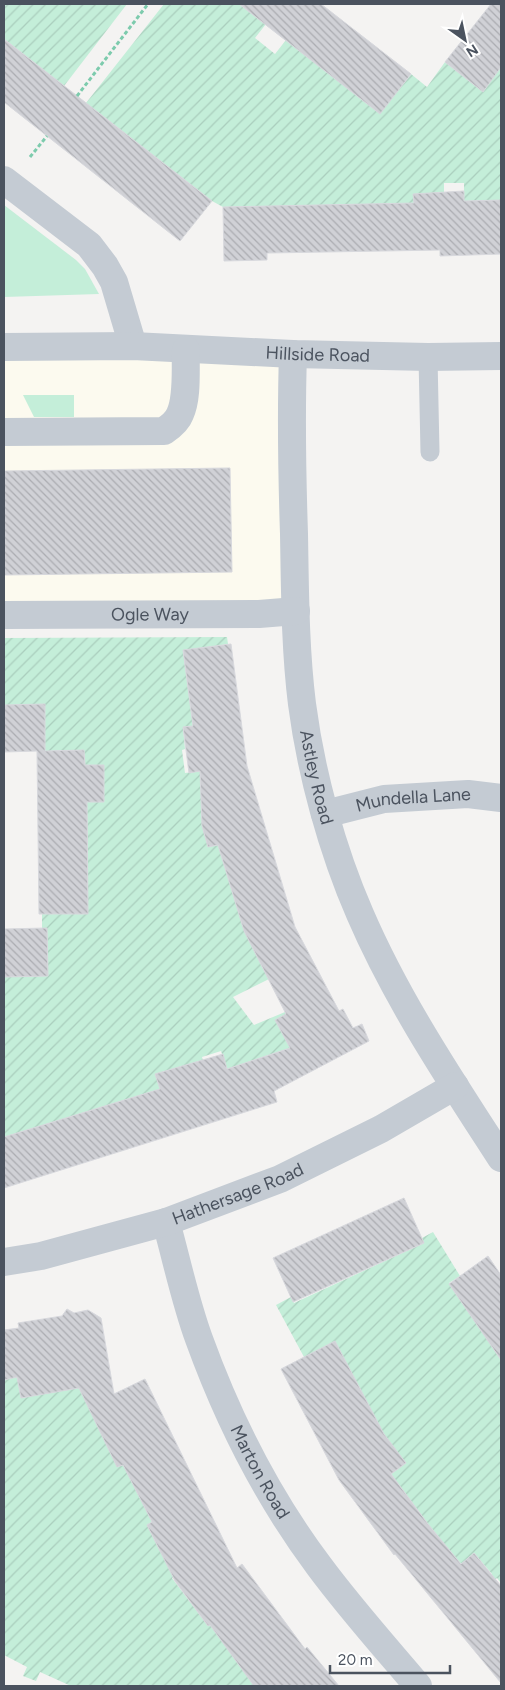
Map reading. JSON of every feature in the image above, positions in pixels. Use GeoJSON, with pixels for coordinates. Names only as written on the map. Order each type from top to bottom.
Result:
{"type":"FeatureCollection","features":[{"type":"Feature","properties":{"kind":"street"},"geometry":{"type":"LineString","coordinates":[[14,172],[89,245],[105,266],[114,282],[133,346]]}},
{"type":"Feature","properties":{"kind":"street","name":"Hillside Road"},"geometry":{"type":"LineString","coordinates":[[4,347],[133,346],[293,354],[428,357],[501,356]]}},
{"type":"Feature","properties":{"kind":"street"},"geometry":{"type":"LineString","coordinates":[[4,432],[164,431],[180,415],[184,401],[186,350]]}},
{"type":"Feature","properties":{"kind":"street","name":"Astley Road"},"geometry":{"type":"LineString","coordinates":[[293,354],[291,405],[296,611],[302,702],[307,738],[326,814],[338,858],[360,914],[401,998],[501,1158]]}},
{"type":"Feature","properties":{"kind":"street","name":"Ogle Way"},"geometry":{"type":"LineString","coordinates":[[4,615],[259,614],[296,611]]}},
{"type":"Feature","properties":{"kind":"street","name":"Mundella Lane"},"geometry":{"type":"LineString","coordinates":[[326,814],[384,799],[468,794],[501,798]]}},
{"type":"Feature","properties":{"kind":"street","name":"Hathersage Road"},"geometry":{"type":"LineString","coordinates":[[4,1262],[41,1256],[166,1222],[280,1179],[381,1129],[455,1086]]}},
{"type":"Feature","properties":{"kind":"street","name":"Marton Road"},"geometry":{"type":"LineString","coordinates":[[166,1222],[199,1338],[223,1399],[253,1461],[283,1512],[319,1566],[418,1686]]}},
{"type":"Feature","properties":{"kind":"lane"},"geometry":{"type":"LineString","coordinates":[[428,357],[430,452]]}},
{"type":"Feature","properties":{"kind":"path"},"geometry":{"type":"LineString","coordinates":[[77,96],[148,4]]}},
{"type":"Feature","properties":{"kind":"path"},"geometry":{"type":"LineString","coordinates":[[14,172],[46,136]]}},
{"type":"Feature","properties":{"kind":"shaded area"},"geometry":{"type":"Polygon","coordinates":[[[4,351],[293,354],[296,611],[4,615],[4,351]]]}},
{"type":"Feature","properties":{"kind":"green space"},"geometry":{"type":"Polygon","coordinates":[[[4,4],[127,4],[64,86],[4,39],[4,4]]]}},
{"type":"Feature","properties":{"kind":"green space"},"geometry":{"type":"Polygon","coordinates":[[[164,4],[239,4],[266,24],[255,38],[275,54],[286,40],[380,113],[411,74],[427,87],[445,62],[482,91],[501,67],[501,200],[464,201],[464,183],[444,183],[444,198],[438,193],[414,194],[414,207],[373,246],[372,204],[223,207],[212,201],[86,103],[164,4]]]}},
{"type":"Feature","properties":{"kind":"green space"},"geometry":{"type":"Polygon","coordinates":[[[4,205],[76,260],[85,269],[99,294],[4,297],[4,205]]]}},
{"type":"Feature","properties":{"kind":"green space"},"geometry":{"type":"Polygon","coordinates":[[[23,395],[74,395],[74,417],[34,417],[23,395]]]}},
{"type":"Feature","properties":{"kind":"green space"},"geometry":{"type":"Polygon","coordinates":[[[227,637],[228,644],[183,651],[193,726],[183,727],[185,749],[182,750],[185,773],[200,771],[203,829],[208,847],[218,845],[242,924],[284,912],[269,979],[233,997],[254,1025],[285,1012],[302,1044],[227,1069],[221,1051],[202,1057],[207,1075],[181,1084],[175,1068],[156,1074],[160,1089],[4,1137],[4,977],[48,976],[47,928],[42,928],[42,914],[88,913],[87,802],[104,801],[104,765],[85,765],[84,750],[45,751],[45,705],[4,705],[4,638],[227,637]]]}},
{"type":"Feature","properties":{"kind":"green space"},"geometry":{"type":"Polygon","coordinates":[[[433,1232],[460,1276],[449,1283],[501,1360],[501,1583],[497,1578],[482,1590],[479,1586],[492,1574],[474,1553],[461,1564],[431,1528],[391,1474],[406,1463],[304,1357],[276,1305],[291,1297],[294,1303],[424,1243],[422,1238],[433,1232]]]}},
{"type":"Feature","properties":{"kind":"green space"},"geometry":{"type":"Polygon","coordinates":[[[17,1377],[21,1398],[83,1385],[132,1455],[143,1504],[152,1522],[147,1525],[160,1551],[215,1528],[223,1539],[172,1578],[208,1626],[223,1614],[274,1682],[268,1686],[71,1686],[40,1672],[36,1681],[23,1676],[27,1667],[4,1655],[4,1379],[17,1377]]]}},
{"type":"Feature","properties":{"kind":"building"},"geometry":{"type":"Polygon","coordinates":[[[239,4],[321,4],[411,74],[380,114],[239,4]]]}},
{"type":"Feature","properties":{"kind":"building"},"geometry":{"type":"Polygon","coordinates":[[[491,4],[501,4],[501,67],[483,92],[445,62],[491,4]]]}},
{"type":"Feature","properties":{"kind":"building"},"geometry":{"type":"Polygon","coordinates":[[[4,39],[212,201],[180,241],[4,102],[4,39]]]}},
{"type":"Feature","properties":{"kind":"building"},"geometry":{"type":"Polygon","coordinates":[[[464,191],[464,201],[501,200],[501,254],[440,256],[440,250],[267,253],[267,260],[224,261],[223,207],[414,203],[413,194],[464,191]]]}},
{"type":"Feature","properties":{"kind":"building"},"geometry":{"type":"Polygon","coordinates":[[[230,468],[232,572],[4,575],[4,471],[230,468]]]}},
{"type":"Feature","properties":{"kind":"building"},"geometry":{"type":"Polygon","coordinates":[[[231,644],[247,766],[295,927],[339,1011],[343,1009],[353,1028],[362,1024],[369,1041],[274,1091],[277,1102],[4,1188],[4,1137],[160,1089],[155,1074],[223,1054],[227,1069],[290,1048],[275,1020],[286,1014],[244,931],[218,845],[208,847],[202,826],[200,771],[189,773],[183,727],[193,726],[183,650],[231,644]]]}},
{"type":"Feature","properties":{"kind":"building"},"geometry":{"type":"Polygon","coordinates":[[[45,704],[45,751],[84,750],[85,765],[104,765],[104,802],[87,802],[88,914],[39,914],[37,751],[4,752],[4,705],[45,704]]]}},
{"type":"Feature","properties":{"kind":"building"},"geometry":{"type":"Polygon","coordinates":[[[47,928],[48,976],[4,977],[4,929],[47,928]]]}},
{"type":"Feature","properties":{"kind":"building"},"geometry":{"type":"Polygon","coordinates":[[[404,1198],[424,1243],[293,1302],[273,1258],[404,1198]]]}},
{"type":"Feature","properties":{"kind":"building"},"geometry":{"type":"Polygon","coordinates":[[[488,1256],[501,1275],[501,1360],[449,1284],[488,1256]]]}},
{"type":"Feature","properties":{"kind":"building"},"geometry":{"type":"Polygon","coordinates":[[[67,1309],[74,1313],[88,1310],[101,1318],[114,1394],[145,1379],[237,1568],[242,1564],[305,1649],[307,1647],[339,1686],[254,1686],[210,1625],[208,1626],[175,1581],[147,1525],[152,1522],[123,1465],[117,1467],[79,1388],[21,1398],[17,1377],[4,1380],[4,1330],[19,1328],[18,1323],[62,1316],[67,1309]]]}},
{"type":"Feature","properties":{"kind":"building"},"geometry":{"type":"Polygon","coordinates":[[[335,1341],[384,1434],[406,1463],[391,1474],[461,1564],[474,1553],[501,1586],[501,1683],[394,1555],[339,1480],[281,1369],[335,1341]]]}}]}
